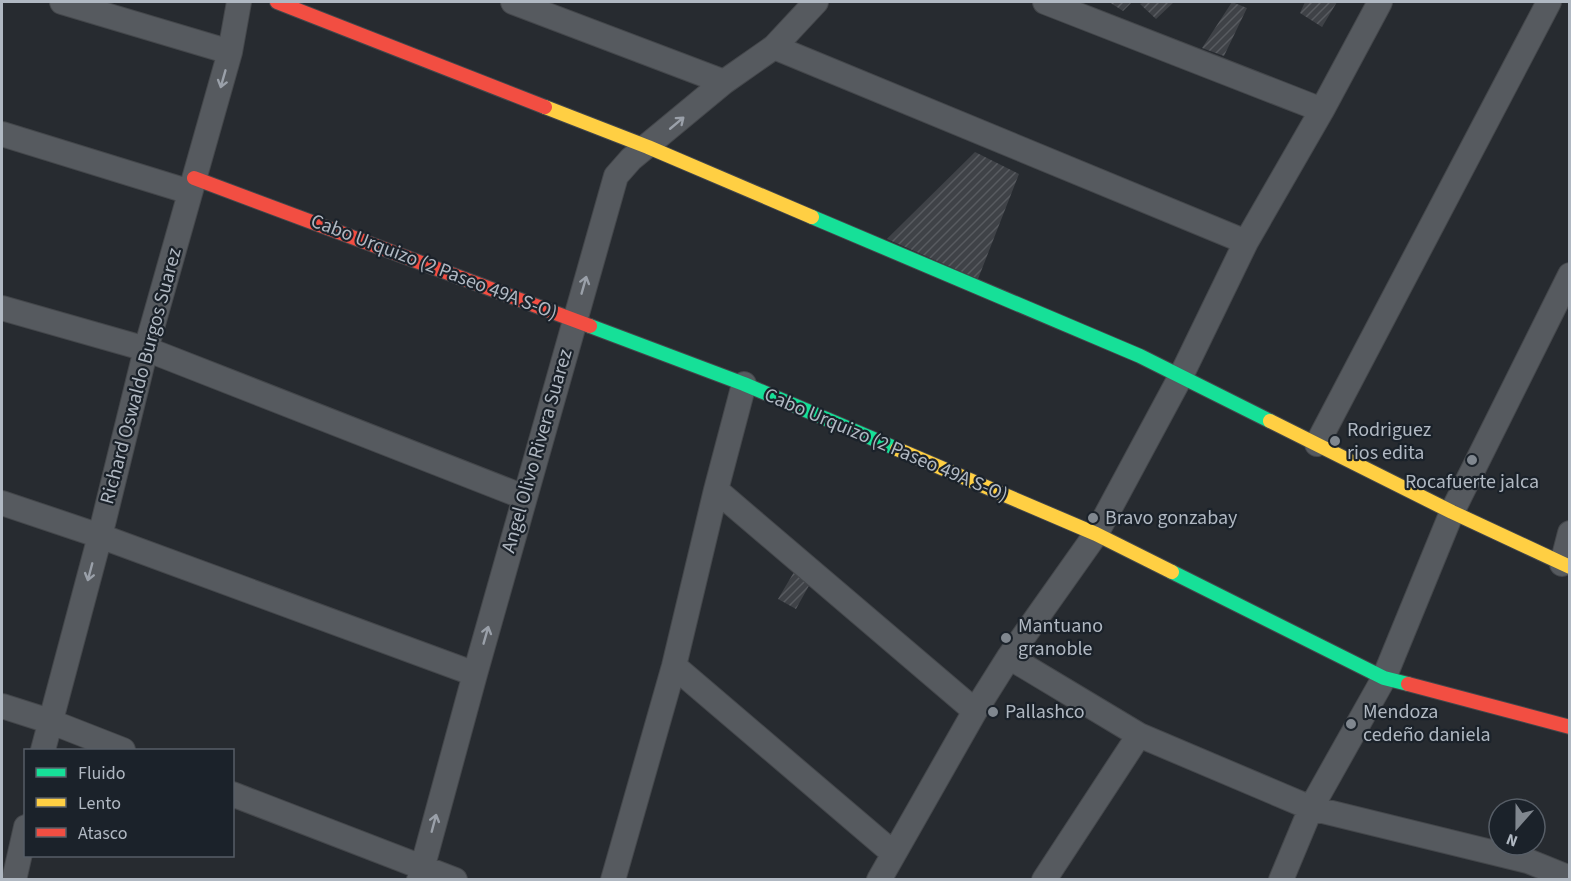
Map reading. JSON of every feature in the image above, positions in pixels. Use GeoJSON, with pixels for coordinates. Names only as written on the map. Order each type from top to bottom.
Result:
{"type":"FeatureCollection","features":[{"type":"Feature","properties":{"kind":"street"},"geometry":{"type":"LineString","coordinates":[[62,2],[230,52]]}},
{"type":"Feature","properties":{"kind":"street","name":"Richard Oswaldo Burgos Suarez"},"geometry":{"type":"LineString","coordinates":[[43,749],[100,536],[146,349],[230,52],[239,2]]}},
{"type":"Feature","properties":{"kind":"street"},"geometry":{"type":"LineString","coordinates":[[277,2],[648,147],[1140,356],[1452,512],[1566,566],[1569,533]]}},
{"type":"Feature","properties":{"kind":"street"},"geometry":{"type":"LineString","coordinates":[[513,2],[724,82]]}},
{"type":"Feature","properties":{"kind":"street","name":"Angel Olivo Rivera Suarez"},"geometry":{"type":"LineString","coordinates":[[421,874],[524,496],[616,176],[631,159],[724,82],[774,46],[816,2]]}},
{"type":"Feature","properties":{"kind":"street"},"geometry":{"type":"LineString","coordinates":[[1045,2],[1322,110]]}},
{"type":"Feature","properties":{"kind":"street"},"geometry":{"type":"LineString","coordinates":[[879,879],[975,711],[1009,657],[1096,534],[1181,376],[1246,242],[1322,110],[1380,2]]}},
{"type":"Feature","properties":{"kind":"street"},"geometry":{"type":"LineString","coordinates":[[1317,444],[1549,2]]}},
{"type":"Feature","properties":{"kind":"street"},"geometry":{"type":"LineString","coordinates":[[774,46],[1246,242]]}},
{"type":"Feature","properties":{"kind":"street","name":"Cabo Urquizo (2 Paseo 49A S-O)"},"geometry":{"type":"LineString","coordinates":[[2,134],[192,185],[574,320],[744,384],[1096,534],[1384,678],[1569,727]]}},
{"type":"Feature","properties":{"kind":"street"},"geometry":{"type":"LineString","coordinates":[[1281,879],[1311,808],[1384,678],[1452,512],[1569,275]]}},
{"type":"Feature","properties":{"kind":"street"},"geometry":{"type":"LineString","coordinates":[[2,308],[146,349],[524,496]]}},
{"type":"Feature","properties":{"kind":"street"},"geometry":{"type":"LineString","coordinates":[[613,879],[674,666],[744,384]]}},
{"type":"Feature","properties":{"kind":"street"},"geometry":{"type":"LineString","coordinates":[[716,490],[975,711]]}},
{"type":"Feature","properties":{"kind":"street"},"geometry":{"type":"LineString","coordinates":[[2,503],[100,536],[475,674]]}},
{"type":"Feature","properties":{"kind":"street"},"geometry":{"type":"LineString","coordinates":[[1009,657],[1139,735],[1311,808],[1528,861],[1569,878]]}},
{"type":"Feature","properties":{"kind":"street"},"geometry":{"type":"LineString","coordinates":[[674,666],[894,853]]}},
{"type":"Feature","properties":{"kind":"street"},"geometry":{"type":"LineString","coordinates":[[2,706],[49,721],[120,749]]}},
{"type":"Feature","properties":{"kind":"street"},"geometry":{"type":"LineString","coordinates":[[1044,879],[1139,735]]}},
{"type":"Feature","properties":{"kind":"street"},"geometry":{"type":"LineString","coordinates":[[234,795],[421,874],[455,879]]}},
{"type":"Feature","properties":{"kind":"street"},"geometry":{"type":"LineString","coordinates":[[14,879],[24,836]]}},
{"type":"Feature","properties":{"kind":"building"},"geometry":{"type":"Polygon","coordinates":[[[1109,2],[1132,2],[1123,11],[1109,2]]]}},
{"type":"Feature","properties":{"kind":"building"},"geometry":{"type":"Polygon","coordinates":[[[1174,2],[1156,19],[1140,4],[1174,2]]]}},
{"type":"Feature","properties":{"kind":"building"},"geometry":{"type":"Polygon","coordinates":[[[1232,2],[1247,8],[1224,56],[1202,48],[1232,2]]]}},
{"type":"Feature","properties":{"kind":"building"},"geometry":{"type":"Polygon","coordinates":[[[1305,2],[1337,2],[1322,27],[1300,13],[1305,2]]]}},
{"type":"Feature","properties":{"kind":"building"},"geometry":{"type":"Polygon","coordinates":[[[975,152],[1019,174],[978,279],[887,239],[975,152]]]}},
{"type":"Feature","properties":{"kind":"building"},"geometry":{"type":"Polygon","coordinates":[[[794,572],[811,582],[796,609],[778,599],[794,572]]]}},
{"type":"Feature","properties":{"kind":"traffic: fast"},"geometry":{"type":"LineString","coordinates":[[812,217],[1140,356],[1270,421]]}},
{"type":"Feature","properties":{"kind":"traffic: fast"},"geometry":{"type":"LineString","coordinates":[[590,326],[744,384],[897,449]]}},
{"type":"Feature","properties":{"kind":"traffic: fast"},"geometry":{"type":"LineString","coordinates":[[1172,572],[1384,678],[1408,684]]}},
{"type":"Feature","properties":{"kind":"traffic: slow"},"geometry":{"type":"LineString","coordinates":[[545,107],[648,147],[812,217]]}},
{"type":"Feature","properties":{"kind":"traffic: slow"},"geometry":{"type":"LineString","coordinates":[[1270,421],[1452,512],[1570,567]]}},
{"type":"Feature","properties":{"kind":"traffic: slow"},"geometry":{"type":"LineString","coordinates":[[897,449],[1096,534],[1172,572]]}},
{"type":"Feature","properties":{"kind":"traffic: jam"},"geometry":{"type":"LineString","coordinates":[[277,2],[545,107]]}},
{"type":"Feature","properties":{"kind":"traffic: jam"},"geometry":{"type":"LineString","coordinates":[[194,178],[590,326]]}},
{"type":"Feature","properties":{"kind":"traffic: jam"},"geometry":{"type":"LineString","coordinates":[[1408,684],[1570,727]]}},
{"type":"Feature","properties":{"kind":"place","name":"Rodriguez rios edita"},"geometry":{"type":"Point","coordinates":[1335,441]}},
{"type":"Feature","properties":{"kind":"place","name":"Rocafuerte jalca"},"geometry":{"type":"Point","coordinates":[1472,460]}},
{"type":"Feature","properties":{"kind":"place","name":"Bravo gonzabay"},"geometry":{"type":"Point","coordinates":[1093,518]}},
{"type":"Feature","properties":{"kind":"place","name":"Mantuano granoble"},"geometry":{"type":"Point","coordinates":[1006,638]}},
{"type":"Feature","properties":{"kind":"place","name":"Pallashco"},"geometry":{"type":"Point","coordinates":[993,712]}},
{"type":"Feature","properties":{"kind":"place","name":"Mendoza cedeño daniela"},"geometry":{"type":"Point","coordinates":[1351,724]}}]}
